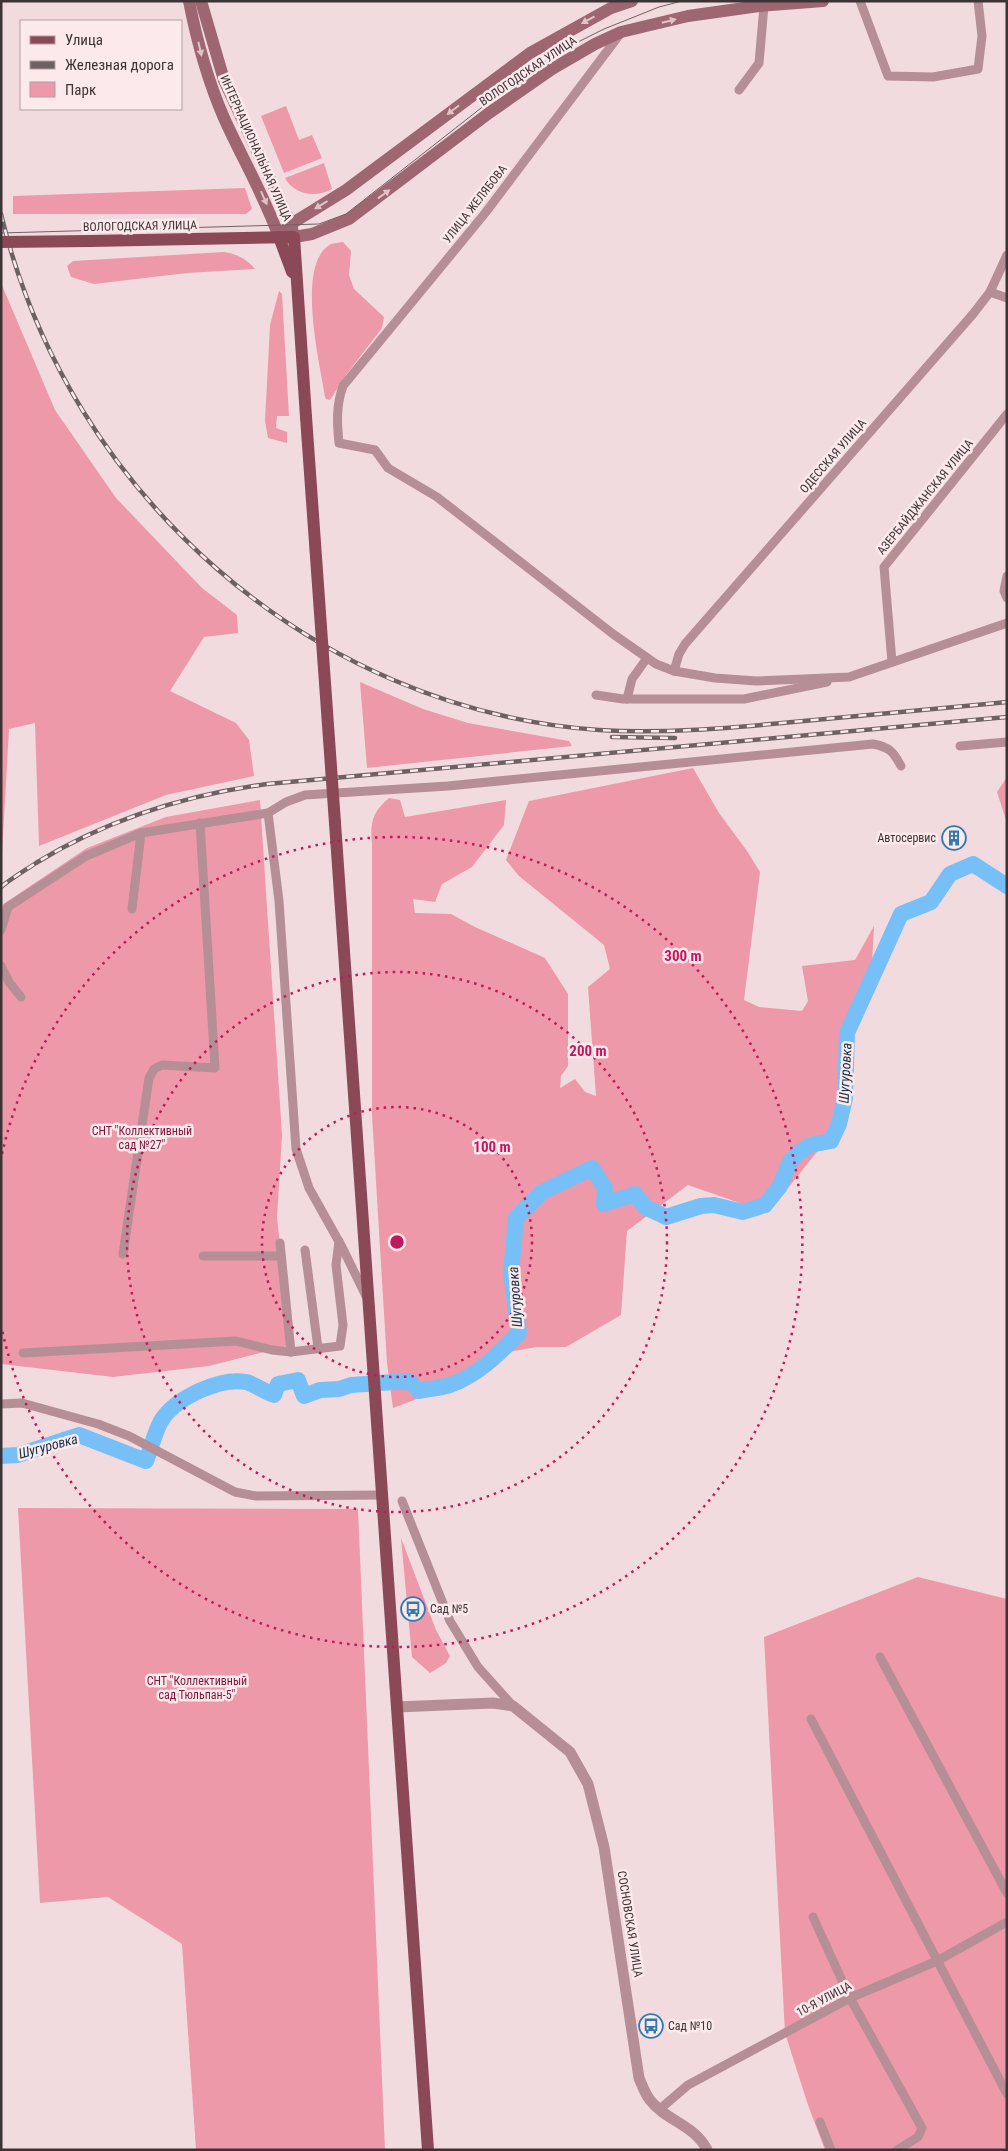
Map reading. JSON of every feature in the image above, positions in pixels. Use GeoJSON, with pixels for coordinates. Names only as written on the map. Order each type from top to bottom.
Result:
{"type":"FeatureCollection","features":[{"type":"Feature","properties":{"kind":"main road","name":"ИНТЕРНАЦИОНАЛЬНАЯ УЛИЦА"},"geometry":{"type":"LineString","coordinates":[[188,1],[202,60],[213,91],[225,120],[258,186],[279,237]]}},
{"type":"Feature","properties":{"kind":"main road","name":"ИНТЕРНАЦИОНАЛЬНАЯ УЛИЦА"},"geometry":{"type":"LineString","coordinates":[[201,1],[224,80],[292,231]]}},
{"type":"Feature","properties":{"kind":"main road","name":"ВОЛОГОДСКАЯ УЛИЦА"},"geometry":{"type":"LineString","coordinates":[[1,242],[279,237],[292,231],[530,53],[611,8],[632,1]]}},
{"type":"Feature","properties":{"kind":"main road","name":"ВОЛОГОДСКАЯ УЛИЦА"},"geometry":{"type":"LineString","coordinates":[[292,231],[312,234],[349,219],[489,113],[552,69],[595,44],[621,32],[688,16],[764,6],[823,1]]}},
{"type":"Feature","properties":{"kind":"main road"},"geometry":{"type":"LineString","coordinates":[[292,231],[428,2150]]}},
{"type":"Feature","properties":{"kind":"main road"},"geometry":{"type":"LineString","coordinates":[[279,237],[297,286]]}},
{"type":"Feature","properties":{"kind":"street"},"geometry":{"type":"LineString","coordinates":[[860,1],[888,76],[933,76],[978,69],[982,36],[978,1]]}},
{"type":"Feature","properties":{"kind":"street"},"geometry":{"type":"LineString","coordinates":[[739,90],[759,63],[764,6]]}},
{"type":"Feature","properties":{"kind":"street","name":"УЛИЦА ЖЕЛЯБОВА"},"geometry":{"type":"LineString","coordinates":[[621,32],[486,212],[343,386],[339,398],[337,419],[339,443],[374,450],[388,468],[437,497],[519,562],[647,658]]}},
{"type":"Feature","properties":{"kind":"street","name":"ОДЕССКАЯ УЛИЦА"},"geometry":{"type":"LineString","coordinates":[[674,671],[679,654],[685,644],[954,337],[990,292],[1007,255]]}},
{"type":"Feature","properties":{"kind":"street"},"geometry":{"type":"LineString","coordinates":[[990,292],[1007,298]]}},
{"type":"Feature","properties":{"kind":"street","name":"АЗЕРБАЙДЖАНСКАЯ УЛИЦА"},"geometry":{"type":"LineString","coordinates":[[892,662],[884,567],[1007,414]]}},
{"type":"Feature","properties":{"kind":"street"},"geometry":{"type":"LineString","coordinates":[[1007,576],[1004,590],[1007,598]]}},
{"type":"Feature","properties":{"kind":"street"},"geometry":{"type":"LineString","coordinates":[[596,696],[627,699],[744,699],[849,677],[1007,623]]}},
{"type":"Feature","properties":{"kind":"street"},"geometry":{"type":"LineString","coordinates":[[627,699],[632,679],[647,658],[656,664],[674,671],[715,678],[756,681],[849,677]]}},
{"type":"Feature","properties":{"kind":"street"},"geometry":{"type":"LineString","coordinates":[[960,746],[1007,742]]}},
{"type":"Feature","properties":{"kind":"street"},"geometry":{"type":"LineString","coordinates":[[1,930],[8,907],[86,856],[141,833],[268,813],[286,802],[305,794],[448,786],[873,744],[885,746],[901,766]]}},
{"type":"Feature","properties":{"kind":"street"},"geometry":{"type":"LineString","coordinates":[[268,813],[279,901],[296,1149],[309,1188],[339,1241],[368,1301]]}},
{"type":"Feature","properties":{"kind":"street"},"geometry":{"type":"LineString","coordinates":[[123,1254],[149,1078],[154,1069],[162,1065],[216,1068],[200,823]]}},
{"type":"Feature","properties":{"kind":"street"},"geometry":{"type":"LineString","coordinates":[[132,909],[141,833]]}},
{"type":"Feature","properties":{"kind":"street"},"geometry":{"type":"LineString","coordinates":[[1,966],[9,982],[22,997]]}},
{"type":"Feature","properties":{"kind":"street"},"geometry":{"type":"LineString","coordinates":[[23,1353],[236,1341],[272,1350],[291,1352],[340,1346],[343,1325],[336,1265],[339,1241]]}},
{"type":"Feature","properties":{"kind":"street"},"geometry":{"type":"LineString","coordinates":[[280,1243],[291,1352]]}},
{"type":"Feature","properties":{"kind":"street"},"geometry":{"type":"LineString","coordinates":[[305,1250],[318,1348]]}},
{"type":"Feature","properties":{"kind":"street"},"geometry":{"type":"LineString","coordinates":[[203,1256],[282,1256]]}},
{"type":"Feature","properties":{"kind":"street"},"geometry":{"type":"LineString","coordinates":[[1,1404],[22,1404],[98,1424],[129,1436],[235,1492],[256,1496],[382,1495]]}},
{"type":"Feature","properties":{"kind":"street"},"geometry":{"type":"LineString","coordinates":[[402,1501],[450,1621],[478,1667],[513,1706]]}},
{"type":"Feature","properties":{"kind":"street"},"geometry":{"type":"LineString","coordinates":[[880,1658],[1007,1893]]}},
{"type":"Feature","properties":{"kind":"street"},"geometry":{"type":"LineString","coordinates":[[397,1707],[493,1703],[513,1706]]}},
{"type":"Feature","properties":{"kind":"street","name":"СОСНОВСКАЯ УЛИЦА"},"geometry":{"type":"LineString","coordinates":[[513,1706],[570,1752],[588,1784],[604,1847],[639,2078],[650,2100],[660,2109],[691,2129],[703,2142],[707,2150]]}},
{"type":"Feature","properties":{"kind":"street"},"geometry":{"type":"LineString","coordinates":[[811,1719],[1007,2094]]}},
{"type":"Feature","properties":{"kind":"street"},"geometry":{"type":"LineString","coordinates":[[813,1917],[850,1998],[922,2128],[918,2137],[897,2150]]}},
{"type":"Feature","properties":{"kind":"street","name":"10-Я УЛИЦА"},"geometry":{"type":"LineString","coordinates":[[660,2109],[688,2085],[850,1998],[937,1961],[1007,1922]]}},
{"type":"Feature","properties":{"kind":"street"},"geometry":{"type":"LineString","coordinates":[[820,2122],[831,2150]]}},
{"type":"Feature","properties":{"kind":"green space"},"geometry":{"type":"Polygon","coordinates":[[[286,106],[299,140],[312,135],[322,158],[284,173],[261,116],[286,106]]]}},
{"type":"Feature","properties":{"kind":"green space"},"geometry":{"type":"Polygon","coordinates":[[[324,163],[332,189],[326,192],[312,194],[300,191],[289,184],[285,178],[324,163]]]}},
{"type":"Feature","properties":{"kind":"green space"},"geometry":{"type":"Polygon","coordinates":[[[245,188],[252,209],[246,214],[13,214],[13,196],[245,188]]]}},
{"type":"Feature","properties":{"kind":"green space"},"geometry":{"type":"Polygon","coordinates":[[[343,242],[351,251],[349,275],[354,289],[384,317],[382,328],[346,375],[330,400],[325,397],[315,339],[312,292],[314,271],[320,255],[331,244],[343,242]]]}},
{"type":"Feature","properties":{"kind":"green space"},"geometry":{"type":"Polygon","coordinates":[[[224,252],[241,257],[255,269],[187,273],[94,284],[71,277],[67,266],[73,261],[224,252]]]}},
{"type":"Feature","properties":{"kind":"green space"},"geometry":{"type":"Polygon","coordinates":[[[1,283],[55,410],[116,498],[202,588],[237,615],[238,633],[204,637],[170,691],[236,723],[249,740],[254,776],[166,795],[39,846],[35,723],[9,729],[1,871],[1,283]]]}},
{"type":"Feature","properties":{"kind":"green space"},"geometry":{"type":"Polygon","coordinates":[[[279,291],[282,294],[289,416],[277,416],[276,428],[287,432],[287,443],[268,438],[265,421],[270,325],[279,291]]]}},
{"type":"Feature","properties":{"kind":"green space"},"geometry":{"type":"Polygon","coordinates":[[[360,682],[423,709],[468,723],[569,741],[572,746],[367,768],[360,682]]]}},
{"type":"Feature","properties":{"kind":"green space"},"geometry":{"type":"Polygon","coordinates":[[[693,768],[719,813],[760,872],[744,1000],[759,1007],[802,1011],[808,1001],[802,966],[855,960],[874,926],[871,980],[839,1046],[851,1069],[832,1133],[768,1213],[688,1185],[627,1231],[621,1315],[566,1347],[537,1347],[503,1353],[472,1378],[393,1408],[387,1363],[372,1115],[371,830],[373,818],[383,803],[389,798],[400,800],[405,817],[506,800],[504,825],[472,867],[442,884],[435,902],[413,899],[415,913],[451,914],[475,927],[545,958],[568,994],[568,1066],[561,1076],[560,1088],[575,1079],[585,1092],[596,1096],[588,987],[610,969],[604,945],[519,876],[506,860],[529,801],[693,768]]]}},
{"type":"Feature","properties":{"kind":"green space"},"geometry":{"type":"Polygon","coordinates":[[[1007,777],[1007,823],[997,792],[1007,777]]]}},
{"type":"Feature","properties":{"kind":"green space","name":"СНТ \"Коллективный сад №27\""},"geometry":{"type":"Polygon","coordinates":[[[260,800],[282,1135],[277,1218],[291,1345],[209,1366],[113,1377],[1,1364],[2,905],[87,848],[166,817],[260,800]]]}},
{"type":"Feature","properties":{"kind":"green space","name":"СНТ \"Коллективный сад Тюльпан-5\""},"geometry":{"type":"Polygon","coordinates":[[[18,1508],[358,1509],[385,2150],[196,2150],[182,1944],[108,1897],[40,1903],[18,1508]]]}},
{"type":"Feature","properties":{"kind":"green space"},"geometry":{"type":"Polygon","coordinates":[[[401,1538],[436,1630],[450,1656],[446,1663],[430,1673],[412,1657],[401,1538]]]}},
{"type":"Feature","properties":{"kind":"green space"},"geometry":{"type":"Polygon","coordinates":[[[918,1577],[1007,1599],[1007,2150],[825,2150],[808,2105],[785,2033],[764,1637],[918,1577]]]}},
{"type":"Feature","properties":{"kind":"waterway","name":"Шугуровка"},"geometry":{"type":"LineString","coordinates":[[1,1456],[18,1455],[79,1435],[146,1461],[158,1427],[170,1410],[201,1390],[236,1381],[252,1384],[274,1395],[278,1384],[298,1380],[304,1396],[320,1390],[339,1389],[351,1385],[409,1381],[419,1391],[450,1385],[470,1376],[496,1356],[519,1333],[511,1273],[516,1218],[542,1192],[592,1168],[605,1188],[604,1204],[635,1194],[645,1207],[666,1217],[701,1206],[714,1205],[743,1212],[765,1205],[780,1186],[790,1162],[797,1154],[810,1145],[831,1141],[839,1124],[845,1098],[847,1033],[901,914],[931,902],[950,874],[973,864],[1007,886]]}},
{"type":"Feature","properties":{"kind":"tram line"},"geometry":{"type":"LineString","coordinates":[[1,233],[319,224],[346,214],[490,101],[560,51],[604,29],[659,7],[682,1]]}},
{"type":"Feature","properties":{"kind":"railway"},"geometry":{"type":"LineString","coordinates":[[1,214],[34,315],[82,409],[143,494],[217,569],[301,631],[393,680],[493,713],[599,730],[623,731],[721,728],[1007,702]]}},
{"type":"Feature","properties":{"kind":"railway"},"geometry":{"type":"LineString","coordinates":[[1,887],[36,863],[90,834],[118,822],[177,802],[237,789],[267,784],[1007,717]]}},
{"type":"Feature","properties":{"kind":"railway"},"geometry":{"type":"LineString","coordinates":[[612,737],[675,738]]}},
{"type":"Feature","properties":{"kind":"place","name":"Автосервис"},"geometry":{"type":"Point","coordinates":[954,838]}},
{"type":"Feature","properties":{"kind":"place","name":"Сад №5"},"geometry":{"type":"Point","coordinates":[413,1609]}},
{"type":"Feature","properties":{"kind":"place","name":"Сад №10"},"geometry":{"type":"Point","coordinates":[651,2026]}}]}
